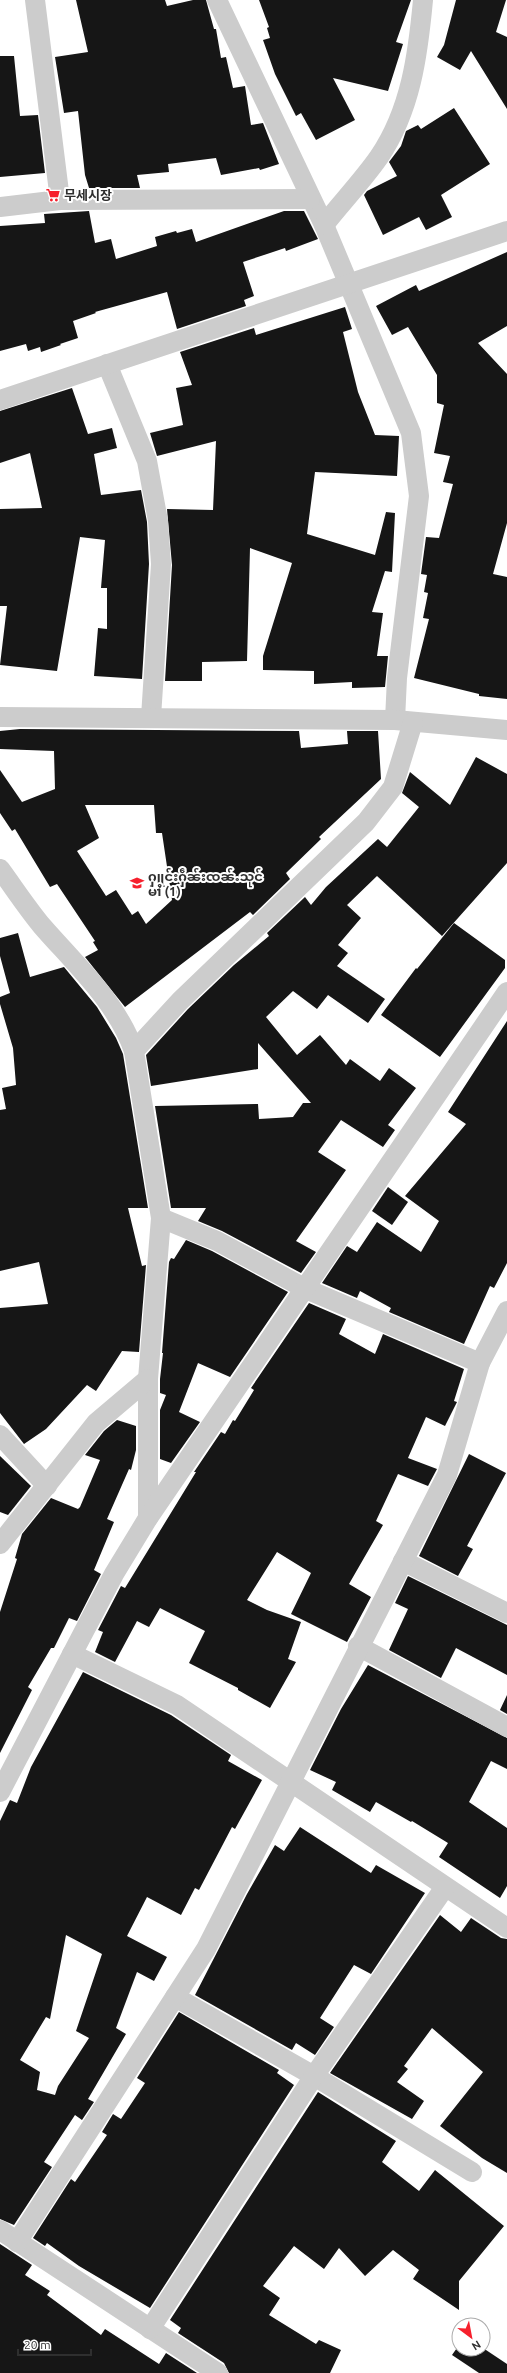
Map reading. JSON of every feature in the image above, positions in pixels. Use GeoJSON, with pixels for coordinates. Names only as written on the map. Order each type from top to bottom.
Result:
{"type":"FeatureCollection","features":[{"type":"Feature","properties":{"kind":"street"},"geometry":{"type":"LineString","coordinates":[[35,0],[60,200]]}},
{"type":"Feature","properties":{"kind":"street"},"geometry":{"type":"LineString","coordinates":[[134,1051],[180,1001],[366,822],[393,787],[404,721],[397,678],[419,496],[411,433],[347,284],[324,225],[310,199],[217,0]]}},
{"type":"Feature","properties":{"kind":"street"},"geometry":{"type":"LineString","coordinates":[[324,225],[380,156],[405,106],[418,56],[424,0]]}},
{"type":"Feature","properties":{"kind":"street"},"geometry":{"type":"LineString","coordinates":[[0,207],[60,200],[310,199]]}},
{"type":"Feature","properties":{"kind":"street"},"geometry":{"type":"LineString","coordinates":[[0,400],[507,231]]}},
{"type":"Feature","properties":{"kind":"street"},"geometry":{"type":"LineString","coordinates":[[107,364],[148,461],[158,522],[161,564],[152,717]]}},
{"type":"Feature","properties":{"kind":"street"},"geometry":{"type":"LineString","coordinates":[[0,717],[152,717],[404,721],[507,730]]}},
{"type":"Feature","properties":{"kind":"street"},"geometry":{"type":"LineString","coordinates":[[0,869],[40,924],[105,999],[128,1034],[134,1051],[161,1218],[148,1379],[148,1518]]}},
{"type":"Feature","properties":{"kind":"street"},"geometry":{"type":"LineString","coordinates":[[0,1792],[114,1574],[148,1518],[306,1289],[507,992]]}},
{"type":"Feature","properties":{"kind":"street"},"geometry":{"type":"LineString","coordinates":[[161,1218],[217,1241],[306,1289],[480,1363]]}},
{"type":"Feature","properties":{"kind":"street"},"geometry":{"type":"LineString","coordinates":[[17,2242],[206,1949],[358,1646],[447,1475],[480,1363],[507,1311]]}},
{"type":"Feature","properties":{"kind":"street"},"geometry":{"type":"LineString","coordinates":[[0,1544],[96,1423],[148,1379]]}},
{"type":"Feature","properties":{"kind":"street"},"geometry":{"type":"LineString","coordinates":[[0,1435],[47,1486]]}},
{"type":"Feature","properties":{"kind":"street"},"geometry":{"type":"LineString","coordinates":[[403,1561],[507,1613]]}},
{"type":"Feature","properties":{"kind":"street"},"geometry":{"type":"LineString","coordinates":[[358,1646],[507,1727]]}},
{"type":"Feature","properties":{"kind":"street"},"geometry":{"type":"LineString","coordinates":[[72,1654],[177,1705],[233,1741],[290,1782],[507,1928]]}},
{"type":"Feature","properties":{"kind":"street"},"geometry":{"type":"LineString","coordinates":[[150,2329],[314,2076],[445,1887]]}},
{"type":"Feature","properties":{"kind":"street"},"geometry":{"type":"LineString","coordinates":[[175,1997],[314,2076],[472,2172]]}},
{"type":"Feature","properties":{"kind":"street"},"geometry":{"type":"LineString","coordinates":[[0,2230],[218,2373]]}},
{"type":"Feature","properties":{"kind":"building"},"geometry":{"type":"Polygon","coordinates":[[[76,0],[165,0],[167,6],[193,0],[206,0],[214,29],[216,29],[221,58],[226,57],[233,88],[245,86],[251,125],[263,123],[279,164],[260,170],[259,168],[221,175],[216,158],[168,164],[169,172],[137,175],[140,188],[89,188],[85,175],[78,111],[64,113],[55,57],[88,52],[76,0]]]}},
{"type":"Feature","properties":{"kind":"building"},"geometry":{"type":"Polygon","coordinates":[[[259,0],[411,0],[396,42],[403,44],[388,91],[333,78],[355,120],[316,140],[301,113],[296,116],[275,74],[263,40],[270,38],[267,28],[269,27],[259,0]]]}},
{"type":"Feature","properties":{"kind":"building"},"geometry":{"type":"Polygon","coordinates":[[[456,0],[506,0],[496,32],[507,37],[507,109],[471,51],[460,70],[437,57],[444,45],[456,0]]]}},
{"type":"Feature","properties":{"kind":"building"},"geometry":{"type":"Polygon","coordinates":[[[0,56],[14,56],[20,116],[38,115],[45,173],[0,177],[0,56]]]}},
{"type":"Feature","properties":{"kind":"building"},"geometry":{"type":"Polygon","coordinates":[[[454,108],[490,164],[441,195],[452,217],[426,230],[419,217],[383,235],[364,195],[367,191],[397,176],[389,162],[401,146],[406,131],[418,125],[421,129],[454,108]]]}},
{"type":"Feature","properties":{"kind":"building"},"geometry":{"type":"Polygon","coordinates":[[[89,211],[95,243],[111,239],[116,259],[157,246],[155,237],[176,231],[177,233],[192,229],[196,242],[284,211],[304,211],[318,239],[286,251],[285,248],[243,262],[254,296],[244,300],[246,306],[177,329],[167,292],[95,312],[96,313],[73,321],[78,338],[60,344],[61,345],[41,352],[40,347],[28,351],[26,344],[0,351],[0,226],[45,223],[44,214],[89,211]]]}},
{"type":"Feature","properties":{"kind":"building"},"geometry":{"type":"Polygon","coordinates":[[[507,252],[507,326],[478,343],[507,374],[507,523],[493,574],[507,577],[507,699],[479,696],[479,694],[414,678],[429,619],[423,618],[428,593],[424,592],[427,575],[421,574],[426,537],[439,538],[453,484],[443,482],[450,456],[434,453],[444,405],[437,403],[437,375],[408,327],[392,335],[376,306],[416,285],[419,291],[507,252]]]}},
{"type":"Feature","properties":{"kind":"building"},"geometry":{"type":"Polygon","coordinates":[[[345,307],[352,329],[343,332],[358,392],[375,435],[399,436],[397,476],[315,472],[307,534],[375,555],[386,512],[395,513],[392,572],[385,571],[372,612],[383,613],[377,656],[388,656],[385,687],[352,688],[352,682],[314,684],[314,671],[263,670],[263,656],[292,563],[250,548],[247,661],[202,662],[202,681],[165,681],[172,565],[167,509],[213,510],[216,441],[157,456],[150,433],[183,425],[176,388],[192,385],[180,352],[254,328],[256,335],[345,307]]]}},
{"type":"Feature","properties":{"kind":"building"},"geometry":{"type":"Polygon","coordinates":[[[72,388],[88,434],[112,428],[117,448],[94,454],[101,495],[141,490],[147,522],[149,564],[142,679],[94,676],[98,628],[107,629],[107,588],[101,588],[105,540],[80,537],[57,671],[0,665],[7,606],[0,606],[0,509],[42,508],[30,453],[0,463],[0,411],[72,388]]]}},
{"type":"Feature","properties":{"kind":"building"},"geometry":{"type":"Polygon","coordinates":[[[20,729],[299,731],[301,748],[348,744],[347,731],[378,731],[381,779],[319,837],[321,839],[286,873],[290,879],[253,915],[250,912],[125,1007],[85,957],[98,950],[93,942],[95,941],[57,884],[50,887],[15,829],[12,831],[0,813],[0,770],[22,802],[55,789],[54,751],[0,749],[0,731],[20,729]],[[85,805],[99,838],[77,851],[106,896],[116,890],[132,915],[138,911],[146,924],[172,900],[162,833],[156,833],[154,805],[85,805]]]}},
{"type":"Feature","properties":{"kind":"building"},"geometry":{"type":"Polygon","coordinates":[[[476,757],[507,774],[507,863],[442,936],[377,876],[347,905],[361,918],[338,945],[348,953],[337,966],[385,999],[368,1023],[328,995],[317,1009],[293,991],[266,1017],[297,1055],[320,1035],[346,1065],[350,1059],[380,1081],[389,1068],[416,1088],[388,1125],[395,1130],[383,1147],[341,1120],[318,1152],[346,1170],[296,1241],[316,1252],[301,1273],[222,1231],[198,1221],[206,1208],[171,1208],[155,1106],[258,1104],[259,1119],[293,1117],[303,1103],[311,1103],[258,1043],[258,1069],[151,1086],[146,1055],[188,1009],[234,965],[269,936],[267,933],[305,897],[311,905],[326,887],[378,839],[387,847],[419,807],[402,793],[410,772],[450,805],[476,757]]]}},
{"type":"Feature","properties":{"kind":"building"},"geometry":{"type":"Polygon","coordinates":[[[454,923],[505,960],[505,968],[440,1057],[381,1015],[416,968],[417,969],[454,923]]]}},
{"type":"Feature","properties":{"kind":"building"},"geometry":{"type":"Polygon","coordinates":[[[18,933],[30,977],[64,967],[97,1007],[116,1038],[123,1054],[148,1208],[128,1208],[142,1266],[146,1265],[139,1352],[122,1351],[96,1391],[87,1385],[46,1429],[24,1444],[0,1413],[0,1308],[48,1304],[39,1262],[0,1271],[0,1110],[6,1109],[2,1088],[16,1085],[13,1048],[0,1004],[0,997],[10,993],[0,956],[0,938],[18,933]]]}},
{"type":"Feature","properties":{"kind":"building"},"geometry":{"type":"Polygon","coordinates":[[[507,1021],[507,1263],[494,1288],[490,1286],[464,1344],[389,1312],[391,1308],[360,1291],[357,1298],[322,1283],[347,1246],[357,1252],[377,1222],[421,1252],[439,1221],[405,1196],[466,1124],[448,1112],[507,1021]]]}},
{"type":"Feature","properties":{"kind":"building"},"geometry":{"type":"Polygon","coordinates":[[[388,1187],[408,1202],[392,1225],[372,1211],[388,1187]]]}},
{"type":"Feature","properties":{"kind":"building"},"geometry":{"type":"Polygon","coordinates":[[[186,1240],[212,1251],[288,1292],[230,1377],[198,1363],[179,1412],[200,1422],[171,1463],[160,1459],[160,1410],[166,1395],[160,1393],[160,1379],[169,1262],[171,1258],[174,1259],[186,1240]]]}},
{"type":"Feature","properties":{"kind":"building"},"geometry":{"type":"Polygon","coordinates":[[[309,1303],[346,1319],[339,1334],[375,1354],[383,1334],[464,1369],[454,1401],[457,1402],[445,1426],[426,1417],[408,1458],[437,1469],[428,1486],[398,1474],[376,1521],[383,1525],[349,1584],[371,1597],[347,1642],[291,1614],[311,1573],[277,1552],[247,1600],[267,1610],[301,1622],[288,1659],[296,1662],[270,1708],[238,1690],[238,1688],[189,1663],[205,1631],[160,1608],[149,1627],[137,1621],[115,1662],[95,1652],[103,1632],[98,1630],[121,1586],[125,1588],[196,1472],[194,1472],[221,1432],[225,1434],[233,1420],[235,1421],[254,1390],[251,1388],[309,1303]]]}},
{"type":"Feature","properties":{"kind":"building"},"geometry":{"type":"Polygon","coordinates":[[[117,1420],[136,1426],[136,1450],[131,1470],[129,1469],[107,1519],[114,1522],[94,1570],[101,1574],[77,1621],[69,1618],[54,1648],[51,1648],[28,1687],[32,1690],[0,1753],[0,1612],[17,1559],[15,1558],[22,1534],[51,1498],[78,1509],[80,1507],[100,1460],[85,1455],[104,1431],[117,1420]]]}},
{"type":"Feature","properties":{"kind":"building"},"geometry":{"type":"Polygon","coordinates":[[[469,1454],[506,1473],[467,1546],[473,1549],[458,1576],[419,1556],[469,1454]]]}},
{"type":"Feature","properties":{"kind":"building"},"geometry":{"type":"Polygon","coordinates":[[[0,1456],[31,1486],[8,1515],[0,1512],[0,1456]]]}},
{"type":"Feature","properties":{"kind":"building"},"geometry":{"type":"Polygon","coordinates":[[[408,1576],[507,1625],[507,1675],[456,1648],[441,1678],[389,1650],[408,1609],[395,1603],[408,1576]]]}},
{"type":"Feature","properties":{"kind":"building"},"geometry":{"type":"Polygon","coordinates":[[[368,1665],[507,1738],[507,1769],[491,1761],[469,1802],[507,1828],[507,1886],[500,1898],[439,1857],[448,1843],[412,1821],[411,1822],[376,1802],[370,1812],[332,1790],[336,1782],[310,1770],[341,1709],[368,1665]]]}},
{"type":"Feature","properties":{"kind":"building"},"geometry":{"type":"Polygon","coordinates":[[[83,1672],[171,1715],[231,1755],[228,1761],[262,1780],[235,1829],[232,1827],[199,1890],[195,1888],[181,1915],[147,1897],[127,1936],[167,1957],[154,1981],[137,1972],[116,2028],[126,2034],[88,2099],[94,2102],[82,2120],[75,2115],[44,2162],[52,2167],[14,2225],[0,2219],[0,1821],[10,1800],[17,1803],[31,1767],[83,1672]],[[66,1935],[50,2019],[46,2017],[20,2060],[40,2072],[37,2090],[55,2095],[58,2086],[89,2038],[76,2031],[102,1954],[66,1935]]]}},
{"type":"Feature","properties":{"kind":"building"},"geometry":{"type":"Polygon","coordinates":[[[507,1695],[507,1714],[500,1710],[507,1695]]]}},
{"type":"Feature","properties":{"kind":"building"},"geometry":{"type":"Polygon","coordinates":[[[300,1827],[371,1873],[376,1865],[425,1893],[371,1974],[354,1965],[320,2018],[334,2027],[315,2055],[296,2043],[292,2050],[195,1995],[247,1894],[275,1845],[284,1851],[300,1827]]]}},
{"type":"Feature","properties":{"kind":"building"},"geometry":{"type":"Polygon","coordinates":[[[440,1915],[461,1932],[471,1918],[501,1938],[507,1939],[507,2173],[482,2158],[440,2126],[483,2072],[432,2028],[404,2066],[408,2069],[397,2082],[424,2101],[412,2119],[330,2073],[440,1915]]]}},
{"type":"Feature","properties":{"kind":"building"},"geometry":{"type":"Polygon","coordinates":[[[179,2012],[279,2070],[277,2073],[294,2085],[150,2308],[79,2266],[47,2243],[45,2246],[33,2238],[71,2179],[75,2182],[107,2135],[102,2132],[113,2114],[121,2119],[145,2083],[137,2078],[179,2012]]]}},
{"type":"Feature","properties":{"kind":"building"},"geometry":{"type":"Polygon","coordinates":[[[318,2092],[396,2141],[382,2162],[419,2191],[435,2170],[504,2226],[459,2281],[459,2310],[413,2279],[419,2270],[393,2250],[365,2276],[339,2248],[324,2269],[294,2246],[263,2286],[280,2298],[269,2315],[316,2344],[319,2340],[341,2350],[330,2373],[229,2373],[224,2363],[178,2333],[181,2328],[170,2320],[318,2092]]]}},
{"type":"Feature","properties":{"kind":"building"},"geometry":{"type":"Polygon","coordinates":[[[0,2244],[32,2265],[25,2275],[50,2291],[47,2295],[101,2335],[105,2329],[159,2364],[166,2353],[197,2373],[0,2373],[0,2244]]]}},
{"type":"Feature","properties":{"kind":"building"},"geometry":{"type":"Polygon","coordinates":[[[491,2353],[507,2364],[507,2373],[479,2373],[455,2357],[491,2357],[491,2353]]]}},
{"type":"Feature","properties":{"kind":"place","name":"무세시장"},"geometry":{"type":"Point","coordinates":[53,195]}},
{"type":"Feature","properties":{"kind":"place","name":"ႁူင်းႁဵၼ်းၸၼ်ႉသုင် မၢႆ (1)"},"geometry":{"type":"Point","coordinates":[137,883]}}]}
